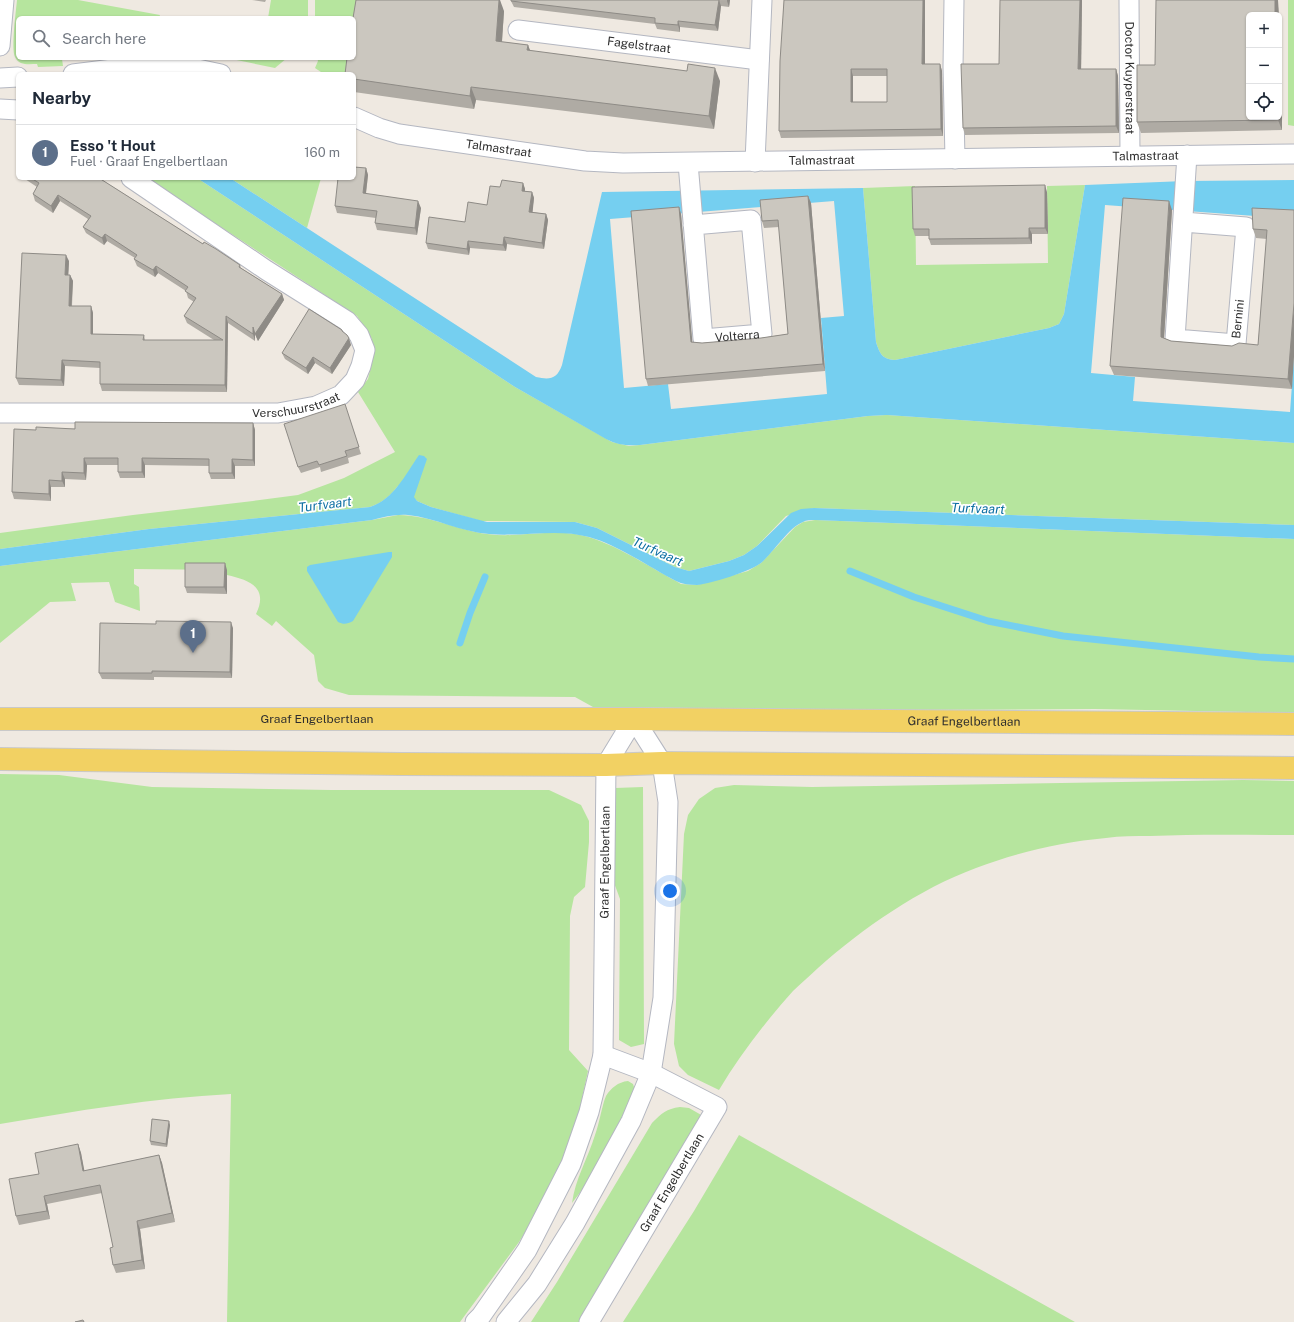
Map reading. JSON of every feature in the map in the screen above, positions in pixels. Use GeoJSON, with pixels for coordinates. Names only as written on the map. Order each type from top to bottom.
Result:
{"type":"FeatureCollection","features":[{"type":"Feature","properties":{"kind":"main road","name":"Graaf Engelbertlaan"},"geometry":{"type":"LineString","coordinates":[[0,719],[634,719],[1294,724]]}},
{"type":"Feature","properties":{"kind":"main road"},"geometry":{"type":"LineString","coordinates":[[0,759],[410,764],[662,763],[1294,768]]}},
{"type":"Feature","properties":{"kind":"street"},"geometry":{"type":"LineString","coordinates":[[0,46],[4,0]]}},
{"type":"Feature","properties":{"kind":"street"},"geometry":{"type":"LineString","coordinates":[[755,162],[762,0]]}},
{"type":"Feature","properties":{"kind":"street"},"geometry":{"type":"LineString","coordinates":[[954,0],[953,67],[955,159]]}},
{"type":"Feature","properties":{"kind":"street","name":"Doctor Kuyperstraat"},"geometry":{"type":"LineString","coordinates":[[1129,0],[1130,156]]}},
{"type":"Feature","properties":{"kind":"street","name":"Fagelstraat"},"geometry":{"type":"LineString","coordinates":[[518,30],[760,60]]}},
{"type":"Feature","properties":{"kind":"street"},"geometry":{"type":"LineString","coordinates":[[88,72],[145,65],[188,67],[212,72]]}},
{"type":"Feature","properties":{"kind":"street"},"geometry":{"type":"LineString","coordinates":[[0,78],[16,78]]}},
{"type":"Feature","properties":{"kind":"street"},"geometry":{"type":"LineString","coordinates":[[0,109],[16,110]]}},
{"type":"Feature","properties":{"kind":"street","name":"Talmastraat"},"geometry":{"type":"LineString","coordinates":[[356,118],[379,128],[400,134],[585,161],[623,163],[1294,154]]}},
{"type":"Feature","properties":{"kind":"street","name":"Bernini"},"geometry":{"type":"LineString","coordinates":[[1183,217],[1246,227],[1236,344],[1175,338],[1187,155]]}},
{"type":"Feature","properties":{"kind":"street","name":"Volterra"},"geometry":{"type":"LineString","coordinates":[[688,163],[692,219],[702,339],[762,334],[751,220],[692,219]]}},
{"type":"Feature","properties":{"kind":"street","name":"Verschuurstraat"},"geometry":{"type":"LineString","coordinates":[[0,412],[278,413],[316,406],[341,395],[355,380],[361,366],[364,350],[359,335],[347,321],[266,270],[134,180]]}},
{"type":"Feature","properties":{"kind":"street"},"geometry":{"type":"LineString","coordinates":[[506,1322],[537,1284],[576,1222],[631,1121],[651,1073],[663,998],[668,802],[662,763],[634,719],[606,764]]}},
{"type":"Feature","properties":{"kind":"street","name":"Graaf Engelbertlaan"},"geometry":{"type":"LineString","coordinates":[[475,1322],[481,1316],[527,1250],[571,1164],[589,1112],[602,1055],[606,764]]}},
{"type":"Feature","properties":{"kind":"street","name":"Graaf Engelbertlaan"},"geometry":{"type":"LineString","coordinates":[[589,1322],[717,1107],[651,1073],[602,1055]]}},
{"type":"Feature","properties":{"kind":"green space"},"geometry":{"type":"Polygon","coordinates":[[[17,0],[78,0],[160,15],[16,16],[16,58],[14,52],[14,38],[17,0]]]}},
{"type":"Feature","properties":{"kind":"green space"},"geometry":{"type":"Polygon","coordinates":[[[271,0],[308,0],[308,16],[268,16],[271,0]]]}},
{"type":"Feature","properties":{"kind":"green space"},"geometry":{"type":"Polygon","coordinates":[[[315,0],[357,0],[354,16],[315,16],[315,0]]]}},
{"type":"Feature","properties":{"kind":"green space"},"geometry":{"type":"Polygon","coordinates":[[[1288,0],[1294,0],[1294,126],[1288,125],[1288,0]]]}},
{"type":"Feature","properties":{"kind":"green space"},"geometry":{"type":"Polygon","coordinates":[[[17,60],[62,60],[63,66],[38,67],[37,64],[19,62],[17,60]]]}},
{"type":"Feature","properties":{"kind":"green space"},"geometry":{"type":"Polygon","coordinates":[[[237,60],[285,60],[275,68],[237,60]]]}},
{"type":"Feature","properties":{"kind":"green space"},"geometry":{"type":"Polygon","coordinates":[[[348,60],[345,72],[321,72],[315,68],[318,61],[348,60]]]}},
{"type":"Feature","properties":{"kind":"green space"},"geometry":{"type":"Polygon","coordinates":[[[149,180],[200,180],[515,387],[612,442],[629,446],[640,445],[868,416],[887,415],[1294,443],[1294,525],[814,508],[786,516],[757,546],[744,555],[729,561],[689,571],[675,567],[597,528],[575,522],[481,521],[431,507],[417,501],[398,486],[386,499],[370,507],[149,529],[0,549],[0,533],[298,495],[344,478],[395,452],[358,392],[368,379],[372,363],[372,339],[357,316],[149,180]]]}},
{"type":"Feature","properties":{"kind":"green space"},"geometry":{"type":"Polygon","coordinates":[[[233,180],[320,180],[307,228],[233,180]]]}},
{"type":"Feature","properties":{"kind":"green space"},"geometry":{"type":"Polygon","coordinates":[[[1085,185],[1064,314],[1059,324],[1049,328],[895,360],[882,355],[876,342],[863,188],[915,186],[916,265],[1048,263],[1047,186],[1085,185]]]}},
{"type":"Feature","properties":{"kind":"green space"},"geometry":{"type":"Polygon","coordinates":[[[398,515],[421,517],[487,534],[509,535],[564,533],[588,537],[627,553],[681,584],[697,585],[748,571],[761,563],[795,527],[803,522],[815,520],[1294,539],[1294,713],[1095,709],[897,710],[593,707],[575,697],[349,695],[325,688],[318,681],[314,655],[276,621],[272,626],[256,614],[260,597],[255,586],[243,579],[227,575],[227,570],[134,569],[134,584],[139,587],[140,611],[115,602],[109,582],[71,583],[76,601],[50,602],[0,643],[0,566],[372,520],[398,515]]]}},
{"type":"Feature","properties":{"kind":"green space"},"geometry":{"type":"Polygon","coordinates":[[[0,774],[59,775],[152,787],[331,790],[549,790],[581,805],[589,821],[589,842],[585,887],[574,897],[570,916],[569,1050],[588,1071],[579,1112],[565,1159],[550,1191],[519,1242],[460,1322],[227,1322],[231,1094],[144,1102],[0,1124],[0,774]]]}},
{"type":"Feature","properties":{"kind":"green space"},"geometry":{"type":"Polygon","coordinates":[[[1243,780],[1294,781],[1294,835],[1111,837],[1040,848],[976,868],[913,898],[873,924],[835,953],[793,991],[773,1014],[745,1051],[719,1090],[688,1075],[679,1066],[674,1044],[684,834],[688,815],[699,799],[715,788],[734,785],[812,787],[1243,780]]]}},
{"type":"Feature","properties":{"kind":"green space"},"geometry":{"type":"Polygon","coordinates":[[[643,787],[644,1044],[631,1047],[619,1040],[620,899],[613,880],[615,788],[643,787]]]}},
{"type":"Feature","properties":{"kind":"green space"},"geometry":{"type":"Polygon","coordinates":[[[628,1081],[633,1084],[635,1090],[625,1117],[591,1178],[572,1203],[576,1185],[592,1144],[606,1096],[615,1086],[628,1081]]]}},
{"type":"Feature","properties":{"kind":"green space"},"geometry":{"type":"Polygon","coordinates":[[[680,1107],[689,1108],[703,1116],[581,1322],[531,1322],[557,1282],[652,1123],[664,1112],[680,1107]]]}},
{"type":"Feature","properties":{"kind":"green space"},"geometry":{"type":"Polygon","coordinates":[[[739,1135],[1075,1322],[623,1322],[694,1211],[739,1135]]]}},
{"type":"Feature","properties":{"kind":"water"},"geometry":{"type":"Polygon","coordinates":[[[200,180],[233,180],[536,377],[549,378],[558,373],[562,365],[602,192],[863,188],[876,342],[884,357],[895,360],[1049,328],[1059,324],[1064,314],[1085,185],[1185,181],[1294,180],[1294,219],[1105,205],[1091,373],[1135,377],[1133,401],[1290,412],[1294,357],[1294,443],[887,415],[868,416],[640,445],[618,444],[606,439],[515,387],[200,180]],[[834,201],[610,219],[624,388],[668,384],[671,409],[827,394],[821,318],[844,316],[834,201]]]}},
{"type":"Feature","properties":{"kind":"water"},"geometry":{"type":"Polygon","coordinates":[[[419,455],[424,456],[427,459],[414,497],[417,501],[431,507],[487,522],[575,522],[597,528],[675,567],[689,571],[729,561],[744,555],[757,546],[791,513],[801,509],[814,508],[1294,525],[1294,539],[810,520],[804,521],[792,529],[766,559],[756,566],[720,580],[694,585],[683,584],[676,581],[611,545],[577,534],[552,533],[501,535],[479,533],[429,519],[404,515],[0,566],[0,549],[149,529],[370,507],[386,498],[398,486],[419,455]]]}},
{"type":"Feature","properties":{"kind":"water"},"geometry":{"type":"Polygon","coordinates":[[[392,552],[392,557],[353,621],[346,624],[338,622],[307,571],[307,567],[310,565],[392,552]]]}},
{"type":"Feature","properties":{"kind":"building"},"geometry":{"type":"Polygon","coordinates":[[[356,0],[499,0],[496,41],[528,45],[527,50],[687,71],[688,64],[715,68],[709,116],[471,87],[470,96],[356,79],[356,72],[345,72],[347,60],[356,60],[356,16],[353,16],[356,0]]]}},
{"type":"Feature","properties":{"kind":"building"},"geometry":{"type":"Polygon","coordinates":[[[511,0],[719,0],[715,25],[678,21],[678,25],[655,23],[655,18],[511,0]]]}},
{"type":"Feature","properties":{"kind":"building"},"geometry":{"type":"Polygon","coordinates":[[[784,0],[923,0],[922,64],[940,64],[941,129],[779,131],[780,61],[784,0]],[[851,69],[851,102],[887,102],[887,69],[851,69]]]}},
{"type":"Feature","properties":{"kind":"building"},"geometry":{"type":"Polygon","coordinates":[[[1000,0],[1080,0],[1078,69],[1116,69],[1116,126],[963,128],[961,64],[999,64],[1000,0]]]}},
{"type":"Feature","properties":{"kind":"building"},"geometry":{"type":"Polygon","coordinates":[[[1156,0],[1275,0],[1275,12],[1246,12],[1246,120],[1278,120],[1137,122],[1137,65],[1155,65],[1156,0]]]}},
{"type":"Feature","properties":{"kind":"building"},"geometry":{"type":"Polygon","coordinates":[[[356,167],[366,168],[363,193],[418,201],[415,228],[375,223],[377,211],[335,206],[338,180],[356,180],[356,167]]]}},
{"type":"Feature","properties":{"kind":"building"},"geometry":{"type":"Polygon","coordinates":[[[34,180],[102,180],[203,244],[204,242],[216,249],[240,265],[239,267],[282,294],[255,334],[253,327],[253,334],[226,316],[225,385],[100,384],[100,362],[62,360],[61,380],[16,378],[22,253],[66,255],[65,275],[70,275],[69,306],[91,306],[91,334],[144,335],[143,340],[223,340],[184,316],[196,298],[185,291],[188,287],[156,266],[153,270],[134,259],[137,255],[105,234],[102,238],[83,227],[91,216],[58,195],[51,206],[33,194],[39,183],[34,180]]]}},
{"type":"Feature","properties":{"kind":"building"},"geometry":{"type":"Polygon","coordinates":[[[502,180],[523,183],[522,191],[532,192],[529,212],[546,214],[542,243],[504,237],[503,245],[468,241],[467,249],[426,243],[429,217],[465,222],[468,202],[487,205],[490,186],[500,187],[502,180]]]}},
{"type":"Feature","properties":{"kind":"building"},"geometry":{"type":"Polygon","coordinates":[[[1045,185],[1045,228],[1029,228],[1029,238],[929,239],[929,229],[913,229],[912,187],[1045,185]]]}},
{"type":"Feature","properties":{"kind":"building"},"geometry":{"type":"Polygon","coordinates":[[[808,196],[823,364],[646,379],[631,211],[679,207],[691,342],[702,343],[761,338],[788,334],[778,220],[762,221],[760,200],[808,196]]]}},
{"type":"Feature","properties":{"kind":"building"},"geometry":{"type":"Polygon","coordinates":[[[1123,198],[1169,201],[1161,337],[1171,341],[1232,346],[1239,343],[1258,345],[1267,230],[1253,229],[1252,208],[1294,210],[1294,303],[1288,379],[1110,366],[1123,198]]]}},
{"type":"Feature","properties":{"kind":"building"},"geometry":{"type":"Polygon","coordinates":[[[309,309],[342,330],[349,338],[330,368],[313,357],[306,368],[282,353],[309,309]]]}},
{"type":"Feature","properties":{"kind":"building"},"geometry":{"type":"Polygon","coordinates":[[[345,404],[359,447],[345,451],[347,456],[319,465],[317,461],[298,467],[284,424],[345,404]]]}},
{"type":"Feature","properties":{"kind":"building"},"geometry":{"type":"Polygon","coordinates":[[[75,422],[253,423],[253,460],[232,459],[232,473],[209,473],[209,459],[142,458],[142,472],[118,472],[118,458],[84,458],[84,473],[62,472],[62,481],[49,480],[49,494],[12,492],[14,429],[36,430],[36,427],[75,429],[75,422]]]}},
{"type":"Feature","properties":{"kind":"building"},"geometry":{"type":"Polygon","coordinates":[[[185,563],[225,563],[224,587],[185,587],[185,563]]]}},
{"type":"Feature","properties":{"kind":"building"},"geometry":{"type":"Polygon","coordinates":[[[156,621],[231,622],[230,672],[152,671],[152,673],[99,673],[100,623],[156,624],[156,621]]]}},
{"type":"Feature","properties":{"kind":"building"},"geometry":{"type":"Polygon","coordinates":[[[152,1119],[169,1121],[166,1144],[150,1141],[152,1119]]]}},
{"type":"Feature","properties":{"kind":"building"},"geometry":{"type":"Polygon","coordinates":[[[78,1144],[83,1171],[159,1155],[172,1213],[137,1221],[142,1260],[113,1265],[110,1248],[113,1247],[100,1185],[44,1196],[47,1211],[16,1216],[9,1179],[39,1174],[35,1153],[78,1144]]]}},
{"type":"Feature","properties":{"kind":"waterway"},"geometry":{"type":"LineString","coordinates":[[850,571],[914,597],[988,621],[1063,636],[1259,657],[1294,659]]}},
{"type":"Feature","properties":{"kind":"waterway"},"geometry":{"type":"LineString","coordinates":[[460,643],[470,613],[485,577]]}},
{"type":"Feature","properties":{"kind":"place","name":"Esso 't Hout"},"geometry":{"type":"Point","coordinates":[193,653]}},
{"type":"Feature","properties":{"kind":"water label","name":"Turfvaart"},"geometry":{"type":"Point","coordinates":[325,504]}},
{"type":"Feature","properties":{"kind":"water label","name":"Turfvaart"},"geometry":{"type":"Point","coordinates":[978,508]}},
{"type":"Feature","properties":{"kind":"water label","name":"Turfvaart"},"geometry":{"type":"Point","coordinates":[658,551]}}]}
